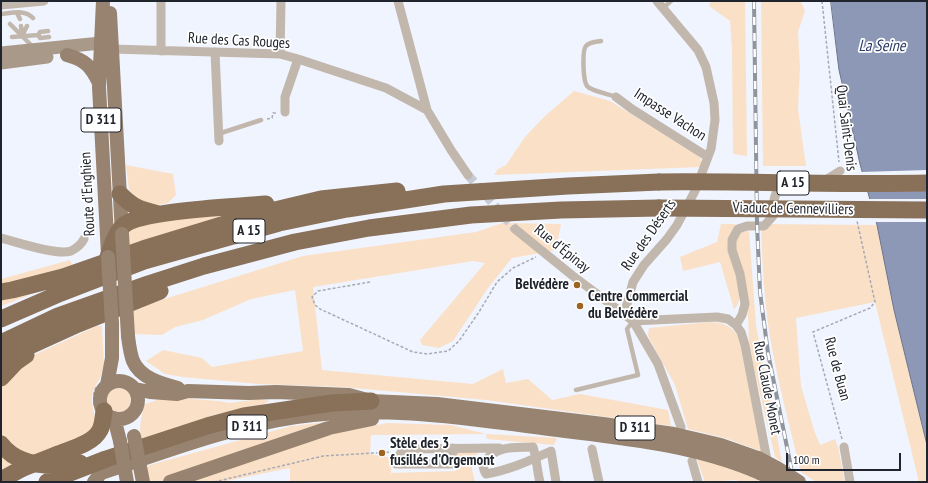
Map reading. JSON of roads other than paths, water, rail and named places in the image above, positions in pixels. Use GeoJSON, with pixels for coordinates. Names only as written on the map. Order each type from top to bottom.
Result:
{"type":"FeatureCollection","features":[{"type":"Feature","properties":{"kind":"highway","name":"Viaduc de Gennevilliers"},"geometry":{"type":"LineString","coordinates":[[444,194],[659,182],[927,182]]}},
{"type":"Feature","properties":{"kind":"highway"},"geometry":{"type":"LineString","coordinates":[[1,292],[63,277],[143,249],[237,220],[293,205],[321,199],[427,188],[444,194]]}},
{"type":"Feature","properties":{"kind":"highway"},"geometry":{"type":"LineString","coordinates":[[120,194],[139,209],[158,214]]}},
{"type":"Feature","properties":{"kind":"highway","name":"A 15"},"geometry":{"type":"LineString","coordinates":[[1,319],[61,293],[144,261],[279,223],[347,209],[444,194]]}},
{"type":"Feature","properties":{"kind":"highway"},"geometry":{"type":"LineString","coordinates":[[108,257],[116,234],[126,224],[133,220],[158,214],[284,202],[293,205]]}},
{"type":"Feature","properties":{"kind":"highway","name":"Viaduc de Gennevilliers"},"geometry":{"type":"LineString","coordinates":[[204,266],[295,242],[369,228],[471,215],[561,210],[659,208],[927,210]]}},
{"type":"Feature","properties":{"kind":"highway"},"geometry":{"type":"LineString","coordinates":[[1,360],[78,324],[175,285],[204,266]]}},
{"type":"Feature","properties":{"kind":"highway","name":"A 15"},"geometry":{"type":"LineString","coordinates":[[1,343],[58,316],[204,266]]}},
{"type":"Feature","properties":{"kind":"highway"},"geometry":{"type":"LineString","coordinates":[[1,378],[16,362],[51,337]]}},
{"type":"Feature","properties":{"kind":"highway"},"geometry":{"type":"LineString","coordinates":[[75,482],[207,426],[244,416],[332,403],[371,401]]}},
{"type":"Feature","properties":{"kind":"highway"},"geometry":{"type":"LineString","coordinates":[[10,474],[86,443],[96,436],[102,423],[109,414]]}},
{"type":"Feature","properties":{"kind":"highway"},"geometry":{"type":"LineString","coordinates":[[1,444],[12,455],[19,459],[41,465],[63,465],[100,472]]}},
{"type":"Feature","properties":{"kind":"highway"},"geometry":{"type":"LineString","coordinates":[[47,482],[100,472]]}},
{"type":"Feature","properties":{"kind":"main road","name":"Route d'Enghien"},"geometry":{"type":"LineString","coordinates":[[103,1],[105,47],[120,194],[116,234]]}},
{"type":"Feature","properties":{"kind":"main road","name":"Route d'Enghien"},"geometry":{"type":"LineString","coordinates":[[110,1],[99,83],[128,336],[126,346],[133,387]]}},
{"type":"Feature","properties":{"kind":"main road"},"geometry":{"type":"LineString","coordinates":[[1,53],[105,47]]}},
{"type":"Feature","properties":{"kind":"main road"},"geometry":{"type":"LineString","coordinates":[[1,63],[67,55],[105,47]]}},
{"type":"Feature","properties":{"kind":"main road"},"geometry":{"type":"LineString","coordinates":[[67,55],[79,58],[87,64],[95,74],[99,83]]}},
{"type":"Feature","properties":{"kind":"main road"},"geometry":{"type":"LineString","coordinates":[[108,257],[113,340],[112,358],[107,385],[103,390],[100,399],[101,405],[109,414],[120,441],[127,482]]}},
{"type":"Feature","properties":{"kind":"main road","name":"D 311"},"geometry":{"type":"LineString","coordinates":[[128,336],[133,360],[139,370],[156,382],[188,391],[349,395],[371,401],[437,404],[674,434],[721,445],[758,458],[799,482]]}},
{"type":"Feature","properties":{"kind":"main road"},"geometry":{"type":"LineString","coordinates":[[107,385],[119,381],[133,387],[137,393],[138,401],[133,413],[125,418],[109,414]]}},
{"type":"Feature","properties":{"kind":"main road","name":"D 311"},"geometry":{"type":"LineString","coordinates":[[133,387],[150,392],[177,394],[188,391]]}},
{"type":"Feature","properties":{"kind":"main road","name":"D 311"},"geometry":{"type":"LineString","coordinates":[[100,472],[228,431],[298,417],[380,411],[452,416],[662,445],[726,459],[778,482]]}},
{"type":"Feature","properties":{"kind":"main road"},"geometry":{"type":"LineString","coordinates":[[170,482],[329,428],[354,422],[388,418],[399,412]]}},
{"type":"Feature","properties":{"kind":"main road"},"geometry":{"type":"LineString","coordinates":[[133,413],[134,436],[143,482]]}},
{"type":"Feature","properties":{"kind":"street"},"geometry":{"type":"LineString","coordinates":[[1,5],[43,1]]}},
{"type":"Feature","properties":{"kind":"street"},"geometry":{"type":"LineString","coordinates":[[161,1],[161,51]]}},
{"type":"Feature","properties":{"kind":"street"},"geometry":{"type":"LineString","coordinates":[[280,54],[281,1]]}},
{"type":"Feature","properties":{"kind":"street"},"geometry":{"type":"LineString","coordinates":[[398,1],[427,110],[468,175]]}},
{"type":"Feature","properties":{"kind":"street","name":"Rue des Déserts"},"geometry":{"type":"LineString","coordinates":[[624,315],[633,282],[644,265],[668,239],[695,191],[712,143],[715,120],[714,102],[706,67],[698,50],[660,4]]}},
{"type":"Feature","properties":{"kind":"street","name":"Rue des Cas Rouges"},"geometry":{"type":"LineString","coordinates":[[105,47],[161,51],[280,54],[298,58],[386,88],[427,110]]}},
{"type":"Feature","properties":{"kind":"street"},"geometry":{"type":"LineString","coordinates":[[215,52],[219,138]]}},
{"type":"Feature","properties":{"kind":"street"},"geometry":{"type":"LineString","coordinates":[[285,112],[285,97],[298,58]]}},
{"type":"Feature","properties":{"kind":"street","name":"Impasse Vachon"},"geometry":{"type":"LineString","coordinates":[[616,96],[632,109],[708,157]]}},
{"type":"Feature","properties":{"kind":"street"},"geometry":{"type":"LineString","coordinates":[[633,322],[717,317],[728,319],[736,325],[742,316],[745,304],[740,274],[732,250],[732,240],[738,229],[747,226],[764,226],[773,216],[773,201],[779,188],[804,186],[824,182],[840,171]]}},
{"type":"Feature","properties":{"kind":"street","name":"Rue d'Épinay"},"geometry":{"type":"LineString","coordinates":[[516,229],[633,322],[658,364],[681,427]]}},
{"type":"Feature","properties":{"kind":"street"},"geometry":{"type":"LineString","coordinates":[[1,238],[58,252],[70,251],[80,246],[84,239]]}},
{"type":"Feature","properties":{"kind":"street","name":"Rue Claude Monet"},"geometry":{"type":"LineString","coordinates":[[736,325],[741,332],[745,345],[772,482]]}},
{"type":"Feature","properties":{"kind":"street"},"geometry":{"type":"LineString","coordinates":[[453,448],[452,464],[396,464],[397,459],[403,449],[453,448],[502,448],[533,447],[540,482]]}},
{"type":"Feature","properties":{"kind":"street"},"geometry":{"type":"LineString","coordinates":[[844,447],[850,482]]}},
{"type":"Feature","properties":{"kind":"street"},"geometry":{"type":"LineString","coordinates":[[502,448],[490,454],[484,462],[483,469],[486,474],[499,472],[525,464],[551,451],[556,482]]}},
{"type":"Feature","properties":{"kind":"street"},"geometry":{"type":"LineString","coordinates":[[592,450],[599,482]]}},
{"type":"Feature","properties":{"kind":"street"},"geometry":{"type":"LineString","coordinates":[[692,461],[698,482]]}},
{"type":"Feature","properties":{"kind":"lane"},"geometry":{"type":"LineString","coordinates":[[660,4],[671,1]]}},
{"type":"Feature","properties":{"kind":"lane"},"geometry":{"type":"LineString","coordinates":[[1,14],[20,12],[29,14],[33,18]]}},
{"type":"Feature","properties":{"kind":"lane"},"geometry":{"type":"LineString","coordinates":[[20,12],[27,18]]}},
{"type":"Feature","properties":{"kind":"lane"},"geometry":{"type":"LineString","coordinates":[[20,12],[20,19]]}},
{"type":"Feature","properties":{"kind":"lane"},"geometry":{"type":"LineString","coordinates":[[10,24],[36,50]]}},
{"type":"Feature","properties":{"kind":"lane"},"geometry":{"type":"LineString","coordinates":[[21,26],[22,36]]}},
{"type":"Feature","properties":{"kind":"lane"},"geometry":{"type":"LineString","coordinates":[[22,36],[27,26]]}},
{"type":"Feature","properties":{"kind":"lane"},"geometry":{"type":"LineString","coordinates":[[32,35],[34,29]]}},
{"type":"Feature","properties":{"kind":"lane"},"geometry":{"type":"LineString","coordinates":[[38,35],[40,32],[48,31]]}},
{"type":"Feature","properties":{"kind":"lane"},"geometry":{"type":"LineString","coordinates":[[12,38],[32,35],[38,35],[40,38],[49,37]]}},
{"type":"Feature","properties":{"kind":"lane"},"geometry":{"type":"LineString","coordinates":[[601,41],[590,43],[586,46],[584,51],[584,82],[590,88],[616,96]]}},
{"type":"Feature","properties":{"kind":"lane"},"geometry":{"type":"LineString","coordinates":[[219,138],[261,120]]}},
{"type":"Feature","properties":{"kind":"lane"},"geometry":{"type":"LineString","coordinates":[[576,390],[638,375],[627,329],[633,322]]}},
{"type":"Feature","properties":{"kind":"water","name":"La Seine"},"geometry":{"type":"Polygon","coordinates":[[[831,1],[927,1],[927,445],[894,310],[877,225],[860,164],[839,70],[831,1]]]}},
{"type":"Feature","properties":{"kind":"tunnel"},"geometry":{"type":"LineString","coordinates":[[468,175],[515,229]]}},
{"type":"Feature","properties":{"kind":"railway"},"geometry":{"type":"LineString","coordinates":[[754,1],[757,224],[760,292],[768,353],[794,482]]}},
{"type":"Feature","properties":{"kind":"place","name":"Belvédère"},"geometry":{"type":"Point","coordinates":[577,285]}},
{"type":"Feature","properties":{"kind":"place","name":"Centre Commercial du Belvédère"},"geometry":{"type":"Point","coordinates":[580,306]}},
{"type":"Feature","properties":{"kind":"place","name":"Stèle des 3 fusillés d'Orgemont"},"geometry":{"type":"Point","coordinates":[382,453]}}]}
